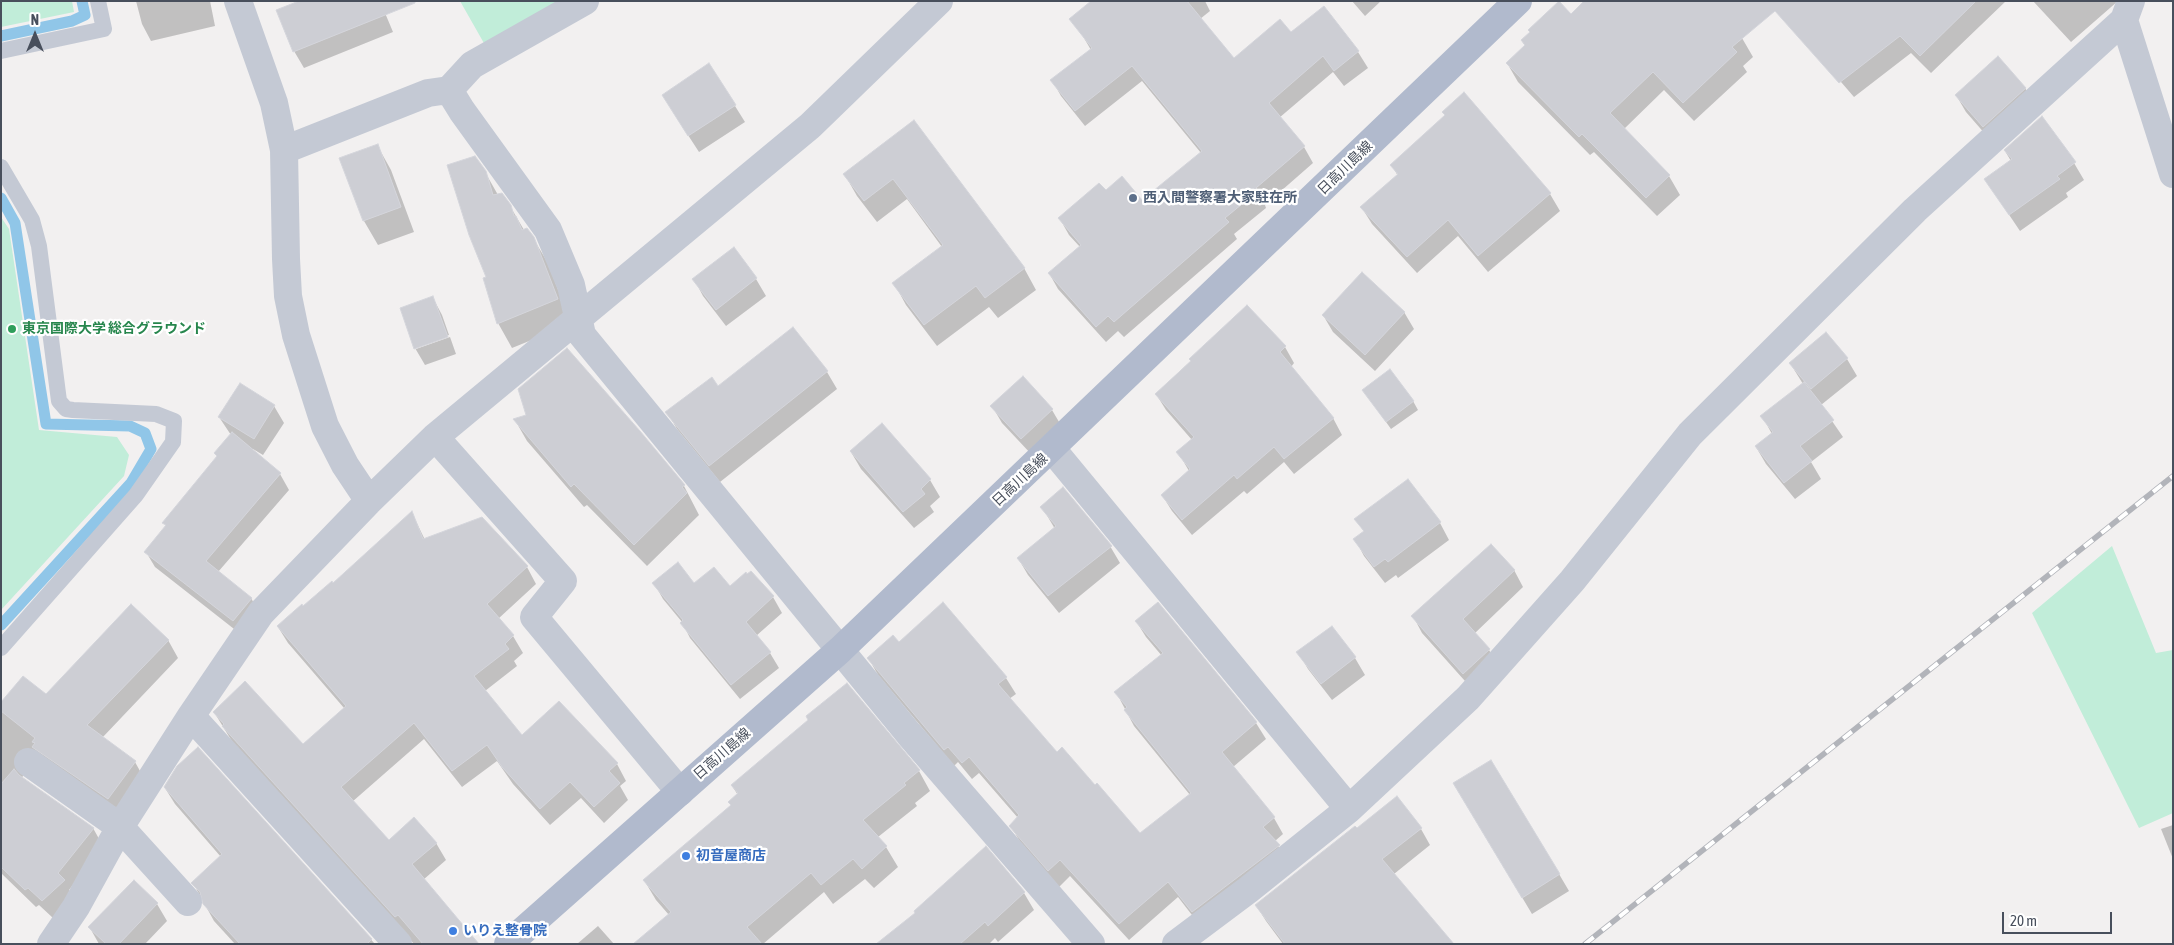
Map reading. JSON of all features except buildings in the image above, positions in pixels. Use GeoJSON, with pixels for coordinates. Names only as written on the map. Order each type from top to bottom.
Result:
{"type":"FeatureCollection","features":[{"type":"Feature","properties":{"kind":"main road","name":"日高川島線"},"geometry":{"type":"LineString","coordinates":[[508,944],[840,650],[1518,1]]}},
{"type":"Feature","properties":{"kind":"street"},"geometry":{"type":"LineString","coordinates":[[238,1],[274,103],[284,150],[288,296],[296,335],[326,426],[345,465],[369,501]]}},
{"type":"Feature","properties":{"kind":"street"},"geometry":{"type":"LineString","coordinates":[[284,150],[428,93],[449,90],[472,65],[586,1]]}},
{"type":"Feature","properties":{"kind":"street"},"geometry":{"type":"LineString","coordinates":[[51,944],[76,907],[120,827],[191,716],[260,614],[369,501],[435,437],[810,126],[938,1]]}},
{"type":"Feature","properties":{"kind":"street"},"geometry":{"type":"LineString","coordinates":[[1176,944],[1248,890],[1349,809],[1468,698],[1572,581],[1690,434],[1915,210],[2128,10],[2173,174]]}},
{"type":"Feature","properties":{"kind":"street"},"geometry":{"type":"LineString","coordinates":[[449,90],[462,111],[548,230],[571,285],[582,335],[909,734],[1091,944]]}},
{"type":"Feature","properties":{"kind":"street"},"geometry":{"type":"LineString","coordinates":[[435,437],[563,581],[534,617],[680,792]]}},
{"type":"Feature","properties":{"kind":"street"},"geometry":{"type":"LineString","coordinates":[[1052,449],[1349,809]]}},
{"type":"Feature","properties":{"kind":"street"},"geometry":{"type":"LineString","coordinates":[[191,716],[398,944]]}},
{"type":"Feature","properties":{"kind":"street"},"geometry":{"type":"LineString","coordinates":[[28,762],[120,827],[188,902]]}},
{"type":"Feature","properties":{"kind":"lane"},"geometry":{"type":"LineString","coordinates":[[1,51],[104,29],[98,1]]}},
{"type":"Feature","properties":{"kind":"lane"},"geometry":{"type":"LineString","coordinates":[[1,167],[32,220],[39,246],[59,401],[66,409],[156,414],[174,421],[173,442],[136,494],[1,648]]}},
{"type":"Feature","properties":{"kind":"green space"},"geometry":{"type":"Polygon","coordinates":[[[1,1],[72,1],[74,12],[1,27],[1,1]]]}},
{"type":"Feature","properties":{"kind":"green space"},"geometry":{"type":"Polygon","coordinates":[[[460,1],[560,1],[485,45],[460,1]]]}},
{"type":"Feature","properties":{"kind":"green space","name":"東京国際大学 総合グラウンド"},"geometry":{"type":"Polygon","coordinates":[[[1,217],[9,229],[39,430],[117,437],[129,455],[124,476],[1,610],[1,217]]]}},
{"type":"Feature","properties":{"kind":"green space"},"geometry":{"type":"Polygon","coordinates":[[[2112,546],[2156,653],[2173,650],[2173,813],[2139,828],[2032,613],[2112,546]]]}},
{"type":"Feature","properties":{"kind":"waterway"},"geometry":{"type":"LineString","coordinates":[[1,36],[72,21],[85,15],[82,1]]}},
{"type":"Feature","properties":{"kind":"waterway"},"geometry":{"type":"LineString","coordinates":[[1,198],[15,223],[46,424],[130,426],[145,433],[151,449],[131,483],[1,625]]}},
{"type":"Feature","properties":{"kind":"railway"},"geometry":{"type":"LineString","coordinates":[[1585,944],[2173,476]]}},
{"type":"Feature","properties":{"kind":"place","name":"西入間警察署大家駐在所"},"geometry":{"type":"Point","coordinates":[1133,198]}},
{"type":"Feature","properties":{"kind":"place","name":"東京国際大学 総合グラウンド"},"geometry":{"type":"Point","coordinates":[12,329]}},
{"type":"Feature","properties":{"kind":"place","name":"初音屋商店"},"geometry":{"type":"Point","coordinates":[686,856]}},
{"type":"Feature","properties":{"kind":"place","name":"いりえ整骨院"},"geometry":{"type":"Point","coordinates":[453,931]}}]}
